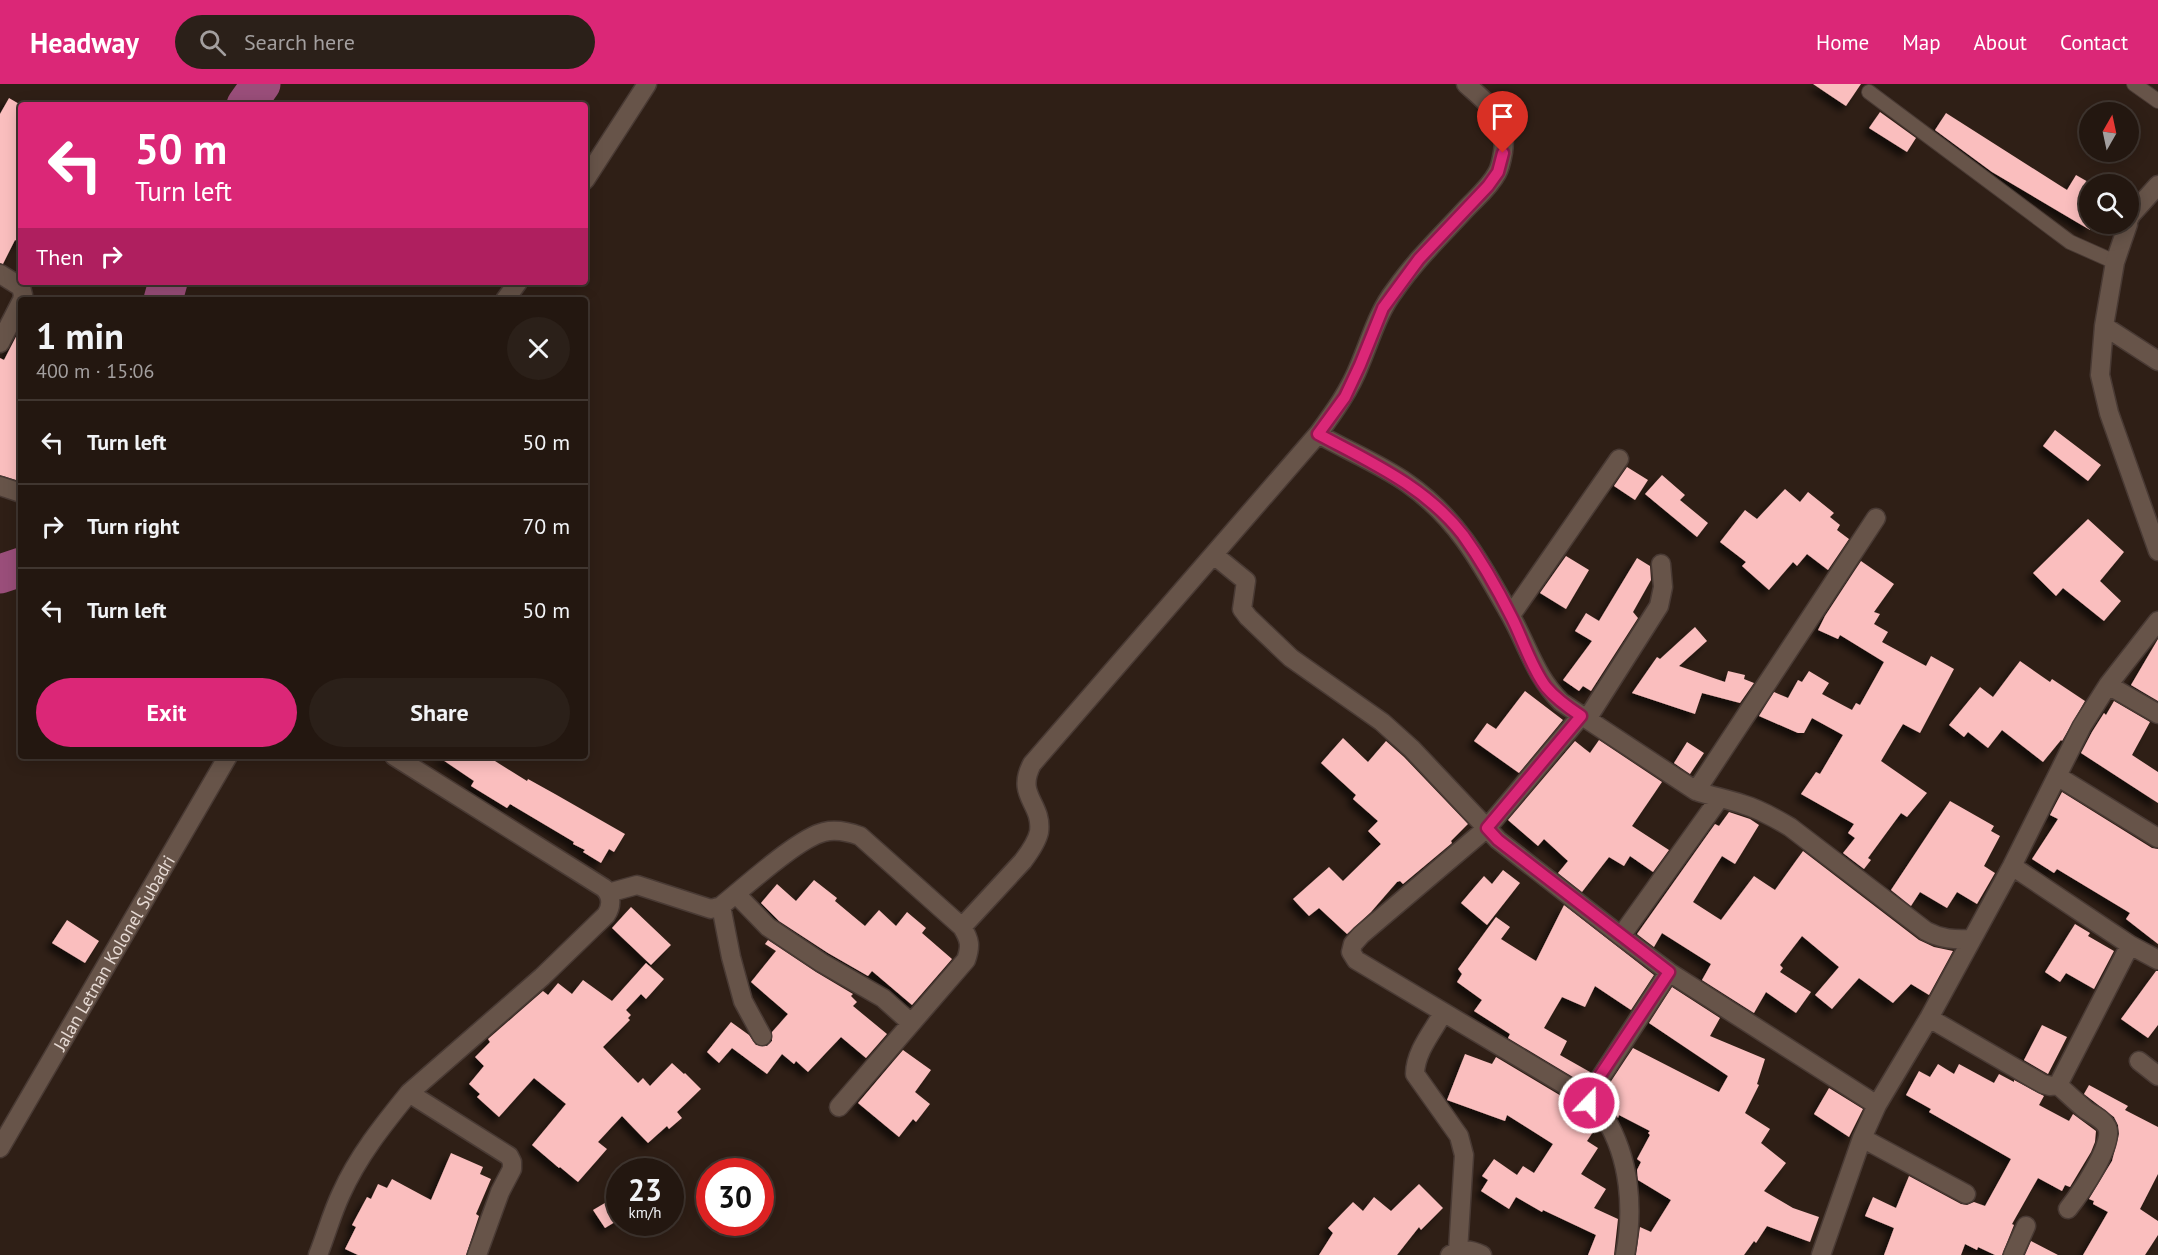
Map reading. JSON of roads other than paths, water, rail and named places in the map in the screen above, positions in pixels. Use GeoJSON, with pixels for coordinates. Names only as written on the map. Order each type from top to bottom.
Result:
{"type":"FeatureCollection","features":[{"type":"Feature","properties":{"kind":"street"},"geometry":{"type":"LineString","coordinates":[[588,175],[647,84]]}},
{"type":"Feature","properties":{"kind":"street"},"geometry":{"type":"LineString","coordinates":[[962,927],[1023,861],[1039,832],[1036,814],[1024,784],[1032,764],[1318,434],[1345,397],[1383,308],[1395,289],[1419,259],[1488,186],[1498,172],[1503,153],[1502,122],[1494,109],[1466,84]]}},
{"type":"Feature","properties":{"kind":"street"},"geometry":{"type":"LineString","coordinates":[[2139,206],[2158,185]]}},
{"type":"Feature","properties":{"kind":"street"},"geometry":{"type":"LineString","coordinates":[[2124,234],[2115,262],[2104,326],[2100,375],[2109,413],[2157,546]]}},
{"type":"Feature","properties":{"kind":"street"},"geometry":{"type":"LineString","coordinates":[[0,274],[21,287],[22,297]]}},
{"type":"Feature","properties":{"kind":"street"},"geometry":{"type":"LineString","coordinates":[[0,343],[18,307]]}},
{"type":"Feature","properties":{"kind":"street"},"geometry":{"type":"LineString","coordinates":[[2104,326],[2158,361]]}},
{"type":"Feature","properties":{"kind":"street"},"geometry":{"type":"LineString","coordinates":[[1318,434],[1406,482],[1440,509],[1462,534],[1477,556],[1511,615],[1547,688],[1561,702],[1696,791],[1742,804],[1790,827],[1926,931],[1939,938],[1972,939]]}},
{"type":"Feature","properties":{"kind":"street"},"geometry":{"type":"LineString","coordinates":[[1511,615],[1619,459]]}},
{"type":"Feature","properties":{"kind":"street"},"geometry":{"type":"LineString","coordinates":[[0,486],[18,492]]}},
{"type":"Feature","properties":{"kind":"street"},"geometry":{"type":"LineString","coordinates":[[1696,791],[1876,518]]}},
{"type":"Feature","properties":{"kind":"street"},"geometry":{"type":"LineString","coordinates":[[1214,555],[1246,581],[1242,609],[1248,617],[1291,658],[1382,723],[1412,749],[1498,840],[1669,972],[1877,1105]]}},
{"type":"Feature","properties":{"kind":"street"},"geometry":{"type":"LineString","coordinates":[[1625,1255],[1630,1215],[1624,1159],[1605,1117],[1591,1107],[1587,1098],[1356,960],[1351,952],[1353,944],[1401,899],[1487,828],[1584,718],[1659,606],[1663,586],[1661,564]]}},
{"type":"Feature","properties":{"kind":"street"},"geometry":{"type":"LineString","coordinates":[[1821,1255],[1862,1138],[1877,1105],[1929,1018],[2012,866],[2082,726],[2108,685],[2158,621]]}},
{"type":"Feature","properties":{"kind":"street"},"geometry":{"type":"LineString","coordinates":[[2108,685],[2158,714]]}},
{"type":"Feature","properties":{"kind":"street","name":"Jalan Letnan Kolonel Subadri"},"geometry":{"type":"LineString","coordinates":[[0,1148],[226,759]]}},
{"type":"Feature","properties":{"kind":"street"},"geometry":{"type":"LineString","coordinates":[[318,1255],[341,1194],[355,1168],[374,1136],[409,1093],[542,977],[606,915],[611,902],[604,888],[399,759]]}},
{"type":"Feature","properties":{"kind":"street"},"geometry":{"type":"LineString","coordinates":[[2056,776],[2158,838]]}},
{"type":"Feature","properties":{"kind":"street"},"geometry":{"type":"LineString","coordinates":[[1621,936],[1719,799]]}},
{"type":"Feature","properties":{"kind":"street"},"geometry":{"type":"LineString","coordinates":[[608,893],[637,885],[711,909],[721,906],[807,837],[825,831],[846,831],[860,837],[962,927],[969,938],[970,948],[966,960],[839,1107]]}},
{"type":"Feature","properties":{"kind":"street"},"geometry":{"type":"LineString","coordinates":[[2012,866],[2130,945],[2158,960]]}},
{"type":"Feature","properties":{"kind":"street"},"geometry":{"type":"LineString","coordinates":[[736,894],[768,927],[822,963],[883,998],[911,1023]]}},
{"type":"Feature","properties":{"kind":"street"},"geometry":{"type":"LineString","coordinates":[[721,906],[743,1001],[762,1036]]}},
{"type":"Feature","properties":{"kind":"street"},"geometry":{"type":"LineString","coordinates":[[2058,1085],[2130,945]]}},
{"type":"Feature","properties":{"kind":"street"},"geometry":{"type":"LineString","coordinates":[[1587,1098],[1669,972]]}},
{"type":"Feature","properties":{"kind":"street"},"geometry":{"type":"LineString","coordinates":[[1443,1013],[1419,1054],[1415,1064],[1415,1074],[1459,1136],[1464,1155],[1454,1253],[1471,1250],[1482,1255]]}},
{"type":"Feature","properties":{"kind":"street"},"geometry":{"type":"LineString","coordinates":[[1929,1018],[2043,1084],[2058,1085],[2107,1126],[2109,1133],[2106,1145],[2084,1188],[2068,1209]]}},
{"type":"Feature","properties":{"kind":"street"},"geometry":{"type":"LineString","coordinates":[[2139,1061],[2158,1076]]}},
{"type":"Feature","properties":{"kind":"street"},"geometry":{"type":"LineString","coordinates":[[409,1093],[509,1156],[512,1162],[512,1169],[500,1192],[477,1255]]}},
{"type":"Feature","properties":{"kind":"street"},"geometry":{"type":"LineString","coordinates":[[1862,1138],[1966,1194]]}},
{"type":"Feature","properties":{"kind":"street"},"geometry":{"type":"LineString","coordinates":[[2013,1255],[2026,1226]]}},
{"type":"Feature","properties":{"kind":"lane"},"geometry":{"type":"LineString","coordinates":[[2134,84],[2158,101]]}},
{"type":"Feature","properties":{"kind":"lane"},"geometry":{"type":"LineString","coordinates":[[1869,92],[2070,242],[2115,262]]}},
{"type":"Feature","properties":{"kind":"waterway"},"geometry":{"type":"LineString","coordinates":[[248,102],[261,84]]}},
{"type":"Feature","properties":{"kind":"waterway"},"geometry":{"type":"LineString","coordinates":[[164,297],[167,285]]}},
{"type":"Feature","properties":{"kind":"waterway"},"geometry":{"type":"LineString","coordinates":[[0,574],[18,568]]}}]}
